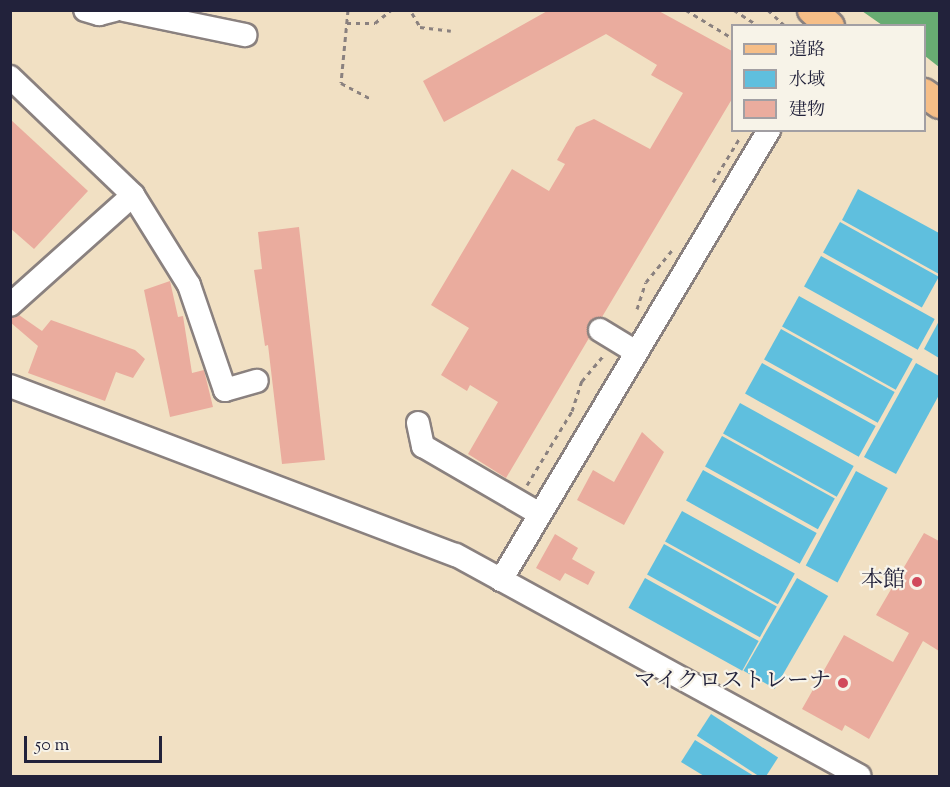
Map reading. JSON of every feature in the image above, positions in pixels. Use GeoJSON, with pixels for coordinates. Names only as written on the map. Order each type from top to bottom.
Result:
{"type":"FeatureCollection","features":[{"type":"Feature","properties":{"kind":"main road"},"geometry":{"type":"LineString","coordinates":[[812,10],[828,24]]}},
{"type":"Feature","properties":{"kind":"main road"},"geometry":{"type":"LineString","coordinates":[[926,94],[939,104]]}},
{"type":"Feature","properties":{"kind":"street"},"geometry":{"type":"LineString","coordinates":[[85,10],[99,14],[115,10]]}},
{"type":"Feature","properties":{"kind":"street"},"geometry":{"type":"LineString","coordinates":[[124,10],[245,35]]}},
{"type":"Feature","properties":{"kind":"street"},"geometry":{"type":"LineString","coordinates":[[10,77],[133,195],[189,285],[225,390],[257,381]]}},
{"type":"Feature","properties":{"kind":"street"},"geometry":{"type":"LineString","coordinates":[[501,580],[540,514],[618,341],[768,132]]}},
{"type":"Feature","properties":{"kind":"street"},"geometry":{"type":"LineString","coordinates":[[10,305],[133,195]]}},
{"type":"Feature","properties":{"kind":"street"},"geometry":{"type":"LineString","coordinates":[[10,387],[456,555],[860,777]]}},
{"type":"Feature","properties":{"kind":"street"},"geometry":{"type":"LineString","coordinates":[[418,423],[423,446],[540,514]]}},
{"type":"Feature","properties":{"kind":"path"},"geometry":{"type":"LineString","coordinates":[[348,10],[341,83],[369,98]]}},
{"type":"Feature","properties":{"kind":"path"},"geometry":{"type":"LineString","coordinates":[[347,23],[375,23],[391,10]]}},
{"type":"Feature","properties":{"kind":"path"},"geometry":{"type":"LineString","coordinates":[[686,10],[731,37]]}},
{"type":"Feature","properties":{"kind":"path"},"geometry":{"type":"LineString","coordinates":[[734,10],[756,24]]}},
{"type":"Feature","properties":{"kind":"path"},"geometry":{"type":"LineString","coordinates":[[768,10],[783,24]]}},
{"type":"Feature","properties":{"kind":"path"},"geometry":{"type":"LineString","coordinates":[[412,13],[420,27],[451,31]]}},
{"type":"Feature","properties":{"kind":"path"},"geometry":{"type":"LineString","coordinates":[[710,186],[741,136]]}},
{"type":"Feature","properties":{"kind":"path"},"geometry":{"type":"LineString","coordinates":[[519,501],[572,411],[582,381],[618,341],[634,317],[645,282],[678,243]]}},
{"type":"Feature","properties":{"kind":"green space"},"geometry":{"type":"Polygon","coordinates":[[[862,11],[939,11],[939,67],[926,57],[926,24],[881,24],[862,11]]]}},
{"type":"Feature","properties":{"kind":"water"},"geometry":{"type":"Polygon","coordinates":[[[858,189],[939,233],[939,274],[842,220],[858,189]]]}},
{"type":"Feature","properties":{"kind":"water"},"geometry":{"type":"Polygon","coordinates":[[[840,222],[939,277],[922,307],[823,253],[840,222]]]}},
{"type":"Feature","properties":{"kind":"water"},"geometry":{"type":"Polygon","coordinates":[[[821,256],[935,319],[918,350],[804,287],[821,256]]]}},
{"type":"Feature","properties":{"kind":"water"},"geometry":{"type":"Polygon","coordinates":[[[799,296],[913,359],[896,390],[782,327],[799,296]]]}},
{"type":"Feature","properties":{"kind":"water"},"geometry":{"type":"Polygon","coordinates":[[[939,321],[939,358],[924,349],[939,321]]]}},
{"type":"Feature","properties":{"kind":"water"},"geometry":{"type":"Polygon","coordinates":[[[781,329],[895,392],[878,423],[764,360],[781,329]]]}},
{"type":"Feature","properties":{"kind":"water"},"geometry":{"type":"Polygon","coordinates":[[[762,363],[876,426],[859,457],[745,394],[762,363]]]}},
{"type":"Feature","properties":{"kind":"water"},"geometry":{"type":"Polygon","coordinates":[[[916,363],[939,376],[939,395],[896,474],[864,457],[916,363]]]}},
{"type":"Feature","properties":{"kind":"water"},"geometry":{"type":"Polygon","coordinates":[[[740,403],[854,466],[837,497],[723,434],[740,403]]]}},
{"type":"Feature","properties":{"kind":"water"},"geometry":{"type":"Polygon","coordinates":[[[722,436],[835,499],[818,529],[705,467],[722,436]]]}},
{"type":"Feature","properties":{"kind":"water"},"geometry":{"type":"Polygon","coordinates":[[[703,470],[817,533],[800,564],[686,501],[703,470]]]}},
{"type":"Feature","properties":{"kind":"water"},"geometry":{"type":"Polygon","coordinates":[[[856,471],[888,488],[838,582],[806,565],[856,471]]]}},
{"type":"Feature","properties":{"kind":"water"},"geometry":{"type":"Polygon","coordinates":[[[682,511],[795,574],[778,604],[665,542],[682,511]]]}},
{"type":"Feature","properties":{"kind":"water"},"geometry":{"type":"Polygon","coordinates":[[[664,544],[777,607],[760,637],[647,575],[664,544]]]}},
{"type":"Feature","properties":{"kind":"water"},"geometry":{"type":"Polygon","coordinates":[[[645,578],[759,641],[742,671],[629,608],[645,578]]]}},
{"type":"Feature","properties":{"kind":"water"},"geometry":{"type":"Polygon","coordinates":[[[797,578],[828,596],[775,689],[744,671],[797,578]]]}},
{"type":"Feature","properties":{"kind":"water"},"geometry":{"type":"Polygon","coordinates":[[[711,714],[778,758],[766,776],[759,776],[697,736],[711,714]]]}},
{"type":"Feature","properties":{"kind":"water"},"geometry":{"type":"Polygon","coordinates":[[[695,740],[754,776],[704,776],[681,762],[695,740]]]}},
{"type":"Feature","properties":{"kind":"building"},"geometry":{"type":"Polygon","coordinates":[[[549,10],[657,10],[731,50],[731,101],[602,317],[588,323],[589,338],[506,478],[468,454],[498,402],[470,385],[467,391],[441,375],[469,328],[431,305],[512,169],[549,191],[565,164],[557,160],[576,127],[594,119],[650,149],[683,93],[651,75],[657,65],[606,34],[444,122],[423,81],[549,10]]]}},
{"type":"Feature","properties":{"kind":"building"},"geometry":{"type":"Polygon","coordinates":[[[10,119],[88,191],[34,249],[10,228],[10,119]]]}},
{"type":"Feature","properties":{"kind":"building"},"geometry":{"type":"Polygon","coordinates":[[[299,227],[325,460],[282,464],[268,345],[265,346],[254,270],[262,269],[258,232],[299,227]]]}},
{"type":"Feature","properties":{"kind":"building"},"geometry":{"type":"Polygon","coordinates":[[[170,281],[178,317],[183,316],[192,373],[204,370],[213,407],[170,417],[144,290],[170,281]]]}},
{"type":"Feature","properties":{"kind":"building"},"geometry":{"type":"Polygon","coordinates":[[[19,315],[42,331],[51,320],[135,350],[145,359],[133,378],[116,372],[105,401],[28,373],[38,346],[10,322],[10,318],[19,315]]]}},
{"type":"Feature","properties":{"kind":"building"},"geometry":{"type":"Polygon","coordinates":[[[642,432],[664,452],[624,525],[577,500],[593,470],[614,482],[642,432]]]}},
{"type":"Feature","properties":{"kind":"building"},"geometry":{"type":"Polygon","coordinates":[[[924,533],[939,541],[939,651],[923,641],[869,739],[845,725],[842,731],[802,709],[844,635],[893,662],[909,633],[876,615],[924,533]]]}},
{"type":"Feature","properties":{"kind":"building"},"geometry":{"type":"Polygon","coordinates":[[[555,534],[578,548],[572,559],[595,572],[588,585],[565,573],[560,581],[536,568],[555,534]]]}},
{"type":"Feature","properties":{"kind":"place","name":"本館"},"geometry":{"type":"Point","coordinates":[917,582]}},
{"type":"Feature","properties":{"kind":"place","name":"マイクロストレーナ"},"geometry":{"type":"Point","coordinates":[843,683]}}]}
